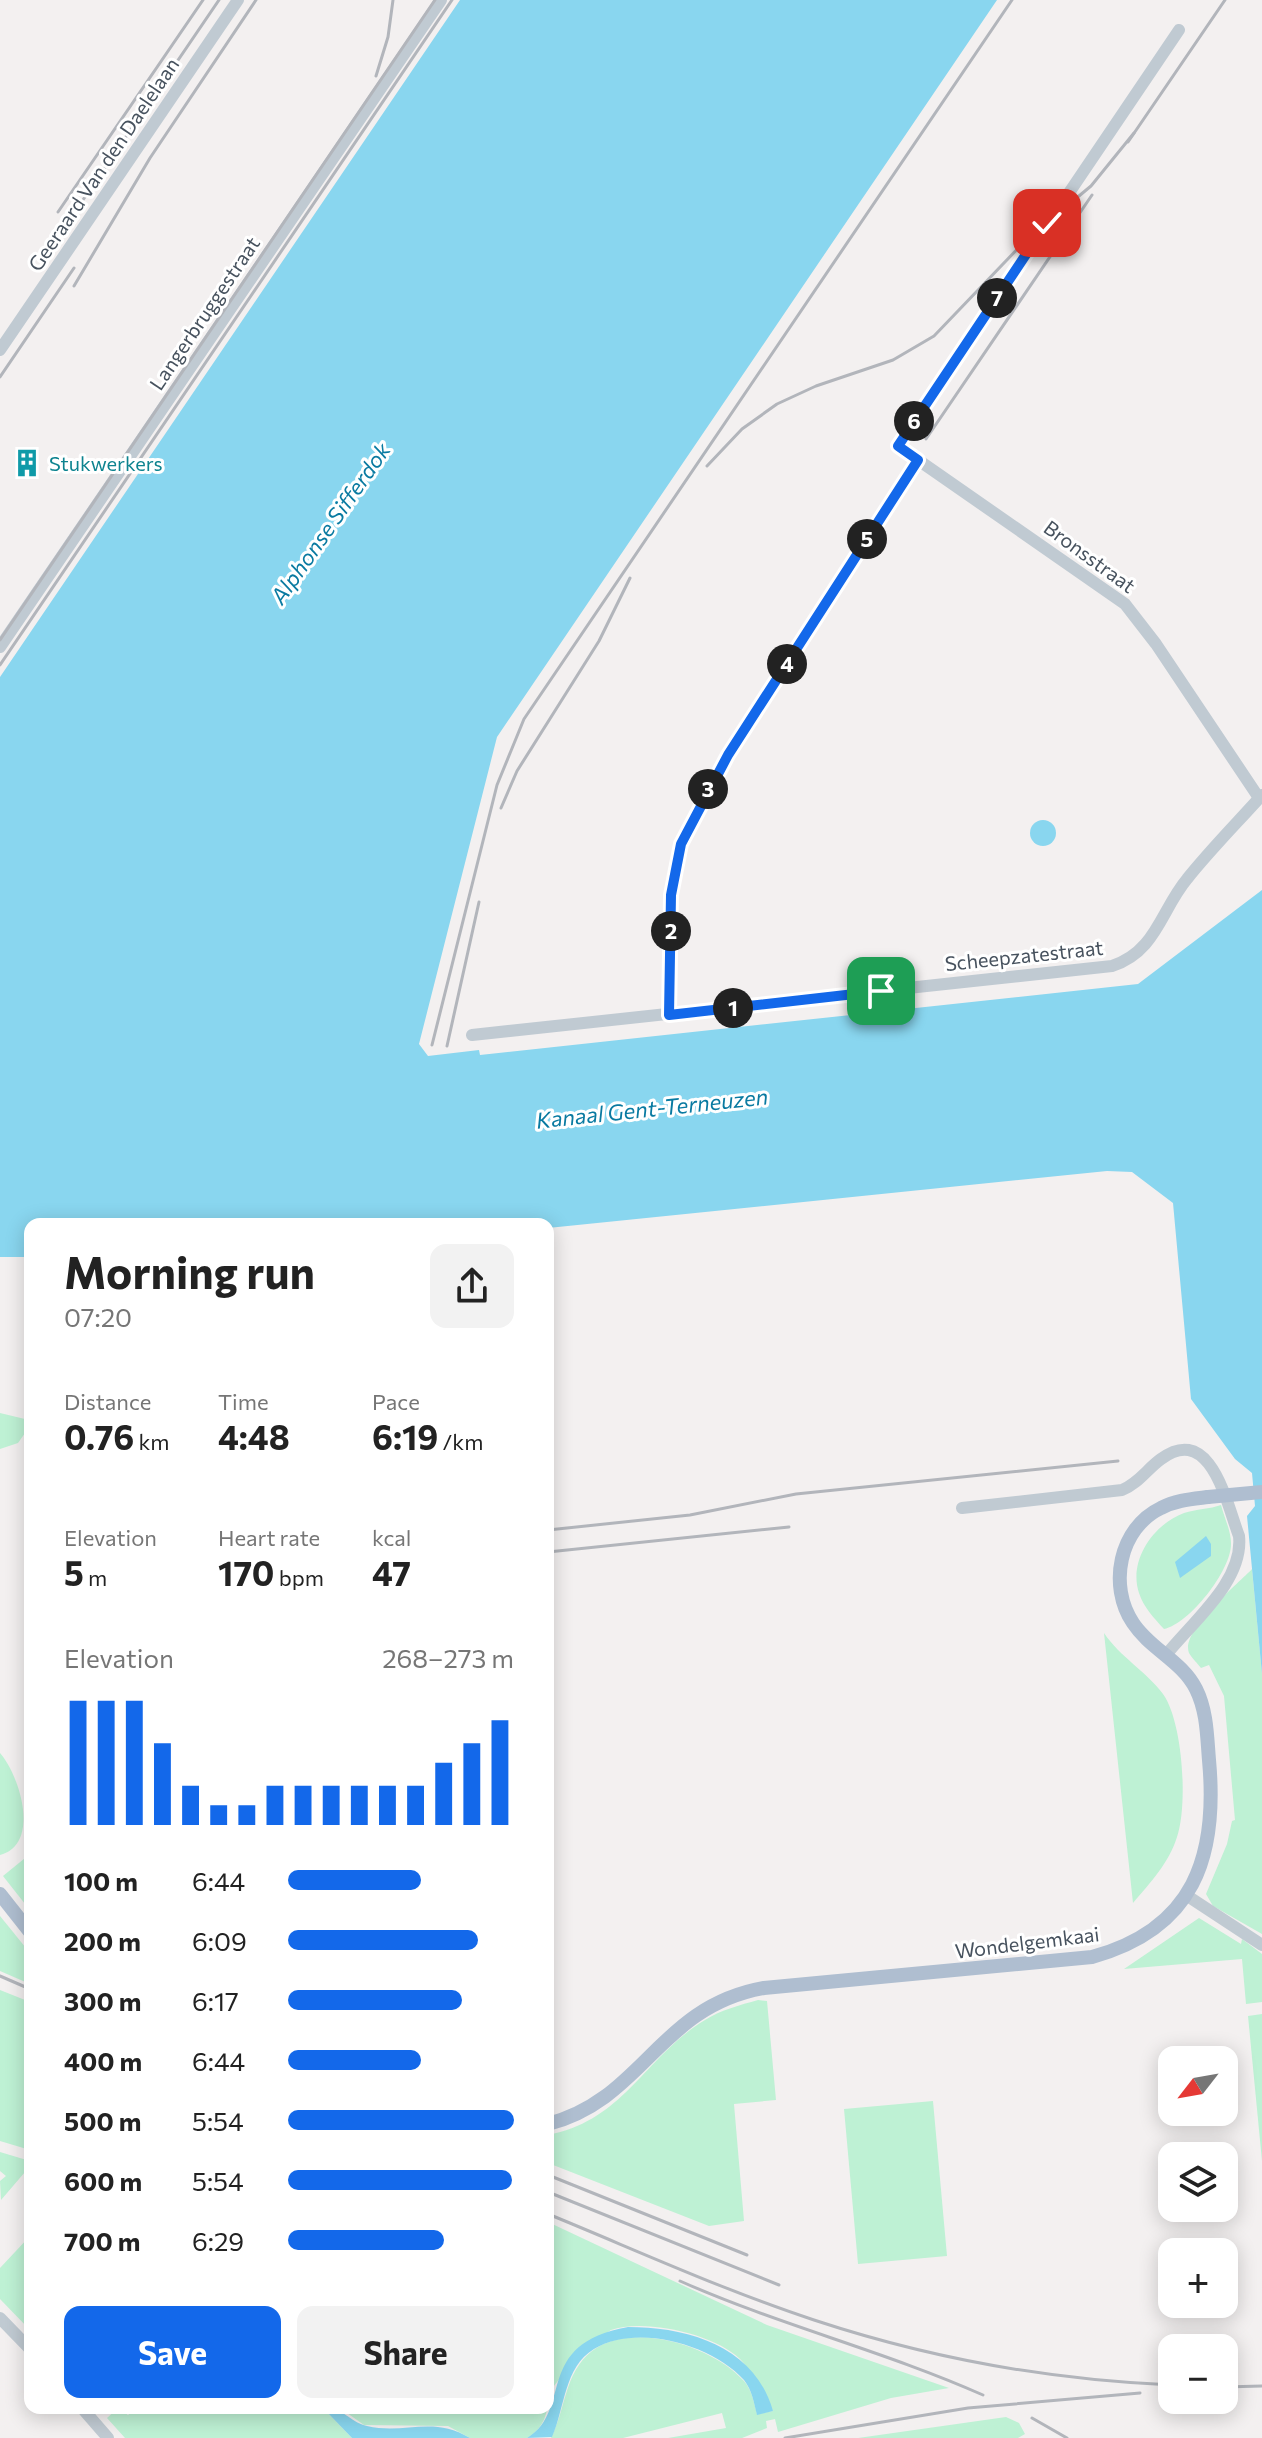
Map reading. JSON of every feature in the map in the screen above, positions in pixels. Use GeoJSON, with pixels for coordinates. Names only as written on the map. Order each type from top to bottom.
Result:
{"type":"FeatureCollection","features":[{"type":"Feature","properties":{"kind":"main road","name":"Wondelgemkaai"},"geometry":{"type":"LineString","coordinates":[[554,2121],[601,2101],[676,2028],[706,2006],[731,1996],[764,1988],[1092,1957],[1145,1936],[1174,1911],[1186,1895],[1208,1848],[1212,1798],[1201,1699],[1186,1673],[1138,1631],[1127,1612],[1120,1587],[1121,1561],[1133,1532],[1152,1513],[1178,1501],[1262,1492]]}},
{"type":"Feature","properties":{"kind":"main road"},"geometry":{"type":"LineString","coordinates":[[0,1894],[24,1924]]}},
{"type":"Feature","properties":{"kind":"street","name":"Geeraard Van den Daelelaan"},"geometry":{"type":"LineString","coordinates":[[0,350],[238,0]]}},
{"type":"Feature","properties":{"kind":"street","name":"Langerbruggestraat"},"geometry":{"type":"LineString","coordinates":[[0,647],[441,0]]}},
{"type":"Feature","properties":{"kind":"street"},"geometry":{"type":"LineString","coordinates":[[669,1015],[671,895],[681,844],[728,755],[918,460],[898,446],[1179,30]]}},
{"type":"Feature","properties":{"kind":"street","name":"Bronsstraat"},"geometry":{"type":"LineString","coordinates":[[918,460],[1125,604],[1261,797]]}},
{"type":"Feature","properties":{"kind":"street","name":"Scheepzatestraat"},"geometry":{"type":"LineString","coordinates":[[472,1035],[1123,963],[1152,938],[1181,885],[1261,797]]}},
{"type":"Feature","properties":{"kind":"street"},"geometry":{"type":"LineString","coordinates":[[962,1508],[1122,1490],[1140,1480],[1168,1455],[1194,1451],[1208,1459],[1239,1536],[1240,1550],[1233,1572],[1166,1655]]}},
{"type":"Feature","properties":{"kind":"street"},"geometry":{"type":"LineString","coordinates":[[1186,1895],[1262,1945]]}},
{"type":"Feature","properties":{"kind":"street"},"geometry":{"type":"LineString","coordinates":[[0,2318],[24,2343]]}},
{"type":"Feature","properties":{"kind":"street"},"geometry":{"type":"LineString","coordinates":[[87,2414],[108,2438]]}},
{"type":"Feature","properties":{"kind":"green space"},"geometry":{"type":"Polygon","coordinates":[[[0,1413],[24,1419],[24,1434],[18,1443],[0,1449],[0,1413]]]}},
{"type":"Feature","properties":{"kind":"green space"},"geometry":{"type":"Polygon","coordinates":[[[1221,1505],[1231,1543],[1224,1567],[1196,1607],[1164,1629],[1146,1608],[1139,1593],[1137,1568],[1140,1556],[1154,1534],[1173,1518],[1221,1505]]]}},
{"type":"Feature","properties":{"kind":"green space"},"geometry":{"type":"Polygon","coordinates":[[[1252,1569],[1262,1674],[1262,1934],[1213,1906],[1206,1894],[1227,1844],[1232,1821],[1235,1820],[1224,1696],[1209,1665],[1201,1668],[1189,1653],[1193,1633],[1201,1621],[1252,1569]]]}},
{"type":"Feature","properties":{"kind":"green space"},"geometry":{"type":"Polygon","coordinates":[[[1104,1633],[1163,1694],[1175,1724],[1182,1764],[1182,1805],[1174,1846],[1133,1903],[1104,1633]]]}},
{"type":"Feature","properties":{"kind":"green space"},"geometry":{"type":"Polygon","coordinates":[[[0,1753],[20,1792],[23,1824],[20,1838],[13,1848],[0,1855],[0,1753]]]}},
{"type":"Feature","properties":{"kind":"green space"},"geometry":{"type":"Polygon","coordinates":[[[24,1859],[24,1903],[3,1876],[24,1859]]]}},
{"type":"Feature","properties":{"kind":"green space"},"geometry":{"type":"Polygon","coordinates":[[[0,1916],[24,1946],[24,1981],[0,1971],[0,1916]]]}},
{"type":"Feature","properties":{"kind":"green space"},"geometry":{"type":"Polygon","coordinates":[[[1199,1918],[1241,1944],[1242,1939],[1262,1954],[1262,2002],[1246,2004],[1242,1959],[1124,1969],[1199,1918]]]}},
{"type":"Feature","properties":{"kind":"green space"},"geometry":{"type":"Polygon","coordinates":[[[0,1990],[24,2000],[24,2148],[0,2141],[0,1990]]]}},
{"type":"Feature","properties":{"kind":"green space"},"geometry":{"type":"Polygon","coordinates":[[[758,2000],[767,2001],[776,2100],[734,2104],[744,2221],[709,2226],[554,2165],[554,2133],[597,2116],[616,2102],[684,2035],[724,2011],[758,2000]]]}},
{"type":"Feature","properties":{"kind":"green space"},"geometry":{"type":"Polygon","coordinates":[[[1262,2014],[1262,2161],[1248,2016],[1262,2014]]]}},
{"type":"Feature","properties":{"kind":"green space"},"geometry":{"type":"Polygon","coordinates":[[[933,2101],[947,2256],[858,2264],[844,2109],[933,2101]]]}},
{"type":"Feature","properties":{"kind":"green space"},"geometry":{"type":"Polygon","coordinates":[[[0,2152],[24,2159],[24,2173],[1,2200],[0,2181],[6,2176],[0,2171],[0,2152]]]}},
{"type":"Feature","properties":{"kind":"green space"},"geometry":{"type":"Polygon","coordinates":[[[554,2225],[767,2325],[949,2388],[891,2398],[778,2432],[775,2419],[766,2421],[767,2428],[742,2438],[668,2438],[726,2428],[722,2413],[623,2438],[551,2438],[571,2381],[583,2360],[609,2342],[628,2338],[671,2341],[713,2357],[744,2381],[751,2392],[757,2414],[773,2411],[754,2377],[729,2350],[697,2336],[660,2327],[611,2330],[554,2386],[554,2225]]]}},
{"type":"Feature","properties":{"kind":"green space"},"geometry":{"type":"Polygon","coordinates":[[[24,2242],[24,2324],[0,2299],[0,2268],[24,2242]]]}},
{"type":"Feature","properties":{"kind":"green space"},"geometry":{"type":"Polygon","coordinates":[[[111,2414],[329,2414],[352,2438],[125,2438],[107,2418],[111,2414]]]}},
{"type":"Feature","properties":{"kind":"green space"},"geometry":{"type":"Polygon","coordinates":[[[348,2414],[546,2414],[540,2426],[527,2438],[470,2438],[448,2426],[364,2425],[348,2414]]]}},
{"type":"Feature","properties":{"kind":"green space"},"geometry":{"type":"Polygon","coordinates":[[[1006,2417],[1019,2423],[1025,2434],[1018,2438],[858,2438],[1006,2417]]]}},
{"type":"Feature","properties":{"kind":"water"},"geometry":{"type":"Polygon","coordinates":[[[460,0],[997,0],[497,737],[419,1044],[428,1056],[479,1050],[480,1055],[1138,984],[1262,890],[1262,1674],[1247,1516],[1255,1506],[1252,1473],[1235,1459],[1191,1399],[1173,1203],[1132,1172],[1107,1171],[554,1227],[554,1218],[24,1218],[24,1257],[0,1257],[0,677],[460,0]]]}},
{"type":"Feature","properties":{"kind":"water"},"geometry":{"type":"Polygon","coordinates":[[[1043,820],[1052,824],[1056,833],[1052,842],[1043,846],[1034,842],[1030,833],[1034,824],[1043,820]]]}},
{"type":"Feature","properties":{"kind":"water"},"geometry":{"type":"Polygon","coordinates":[[[1206,1536],[1211,1544],[1211,1556],[1180,1578],[1175,1562],[1206,1536]]]}},
{"type":"Feature","properties":{"kind":"water"},"geometry":{"type":"Polygon","coordinates":[[[628,2327],[651,2328],[674,2331],[717,2345],[751,2371],[764,2389],[773,2411],[757,2415],[744,2380],[713,2357],[674,2342],[632,2338],[612,2341],[584,2357],[571,2377],[552,2437],[527,2438],[541,2426],[547,2414],[554,2414],[554,2394],[566,2362],[578,2348],[598,2336],[628,2327]]]}},
{"type":"Feature","properties":{"kind":"water"},"geometry":{"type":"Polygon","coordinates":[[[329,2414],[345,2414],[367,2426],[431,2426],[456,2431],[470,2438],[352,2438],[329,2414]]]}},
{"type":"Feature","properties":{"kind":"railway"},"geometry":{"type":"LineString","coordinates":[[58,212],[203,0]]}},
{"type":"Feature","properties":{"kind":"railway"},"geometry":{"type":"LineString","coordinates":[[70,219],[219,0]]}},
{"type":"Feature","properties":{"kind":"railway"},"geometry":{"type":"LineString","coordinates":[[74,286],[150,158],[256,0]]}},
{"type":"Feature","properties":{"kind":"railway"},"geometry":{"type":"LineString","coordinates":[[376,76],[388,37],[393,0]]}},
{"type":"Feature","properties":{"kind":"railway"},"geometry":{"type":"LineString","coordinates":[[0,640],[435,0]]}},
{"type":"Feature","properties":{"kind":"railway"},"geometry":{"type":"LineString","coordinates":[[0,665],[452,0]]}},
{"type":"Feature","properties":{"kind":"railway"},"geometry":{"type":"LineString","coordinates":[[432,1045],[497,785],[524,719],[1012,0]]}},
{"type":"Feature","properties":{"kind":"railway"},"geometry":{"type":"LineString","coordinates":[[1128,142],[1225,0]]}},
{"type":"Feature","properties":{"kind":"railway"},"geometry":{"type":"LineString","coordinates":[[707,466],[742,429],[777,404],[816,386],[893,360],[934,336],[1026,240],[1091,186],[1134,133]]}},
{"type":"Feature","properties":{"kind":"railway"},"geometry":{"type":"LineString","coordinates":[[926,439],[1092,195]]}},
{"type":"Feature","properties":{"kind":"railway"},"geometry":{"type":"LineString","coordinates":[[0,377],[74,268]]}},
{"type":"Feature","properties":{"kind":"railway"},"geometry":{"type":"LineString","coordinates":[[501,808],[517,771],[599,641],[630,578]]}},
{"type":"Feature","properties":{"kind":"railway"},"geometry":{"type":"LineString","coordinates":[[447,1046],[479,902]]}},
{"type":"Feature","properties":{"kind":"railway"},"geometry":{"type":"LineString","coordinates":[[554,1529],[690,1515],[796,1494],[1118,1461]]}},
{"type":"Feature","properties":{"kind":"railway"},"geometry":{"type":"LineString","coordinates":[[554,1551],[789,1527]]}},
{"type":"Feature","properties":{"kind":"railway"},"geometry":{"type":"LineString","coordinates":[[0,1976],[24,1986]]}},
{"type":"Feature","properties":{"kind":"railway"},"geometry":{"type":"LineString","coordinates":[[554,2177],[747,2255]]}},
{"type":"Feature","properties":{"kind":"railway"},"geometry":{"type":"LineString","coordinates":[[554,2194],[779,2285]]}},
{"type":"Feature","properties":{"kind":"railway"},"geometry":{"type":"LineString","coordinates":[[554,2216],[746,2296],[857,2333],[990,2365],[1081,2378],[1158,2384]]}},
{"type":"Feature","properties":{"kind":"railway"},"geometry":{"type":"LineString","coordinates":[[680,2281],[983,2395]]}},
{"type":"Feature","properties":{"kind":"railway"},"geometry":{"type":"LineString","coordinates":[[1238,2387],[1262,2386]]}},
{"type":"Feature","properties":{"kind":"railway"},"geometry":{"type":"LineString","coordinates":[[785,2438],[968,2408],[1140,2393]]}},
{"type":"Feature","properties":{"kind":"railway"},"geometry":{"type":"LineString","coordinates":[[1032,2418],[1067,2438]]}},
{"type":"Feature","properties":{"kind":"place","name":"Stukwerkers"},"geometry":{"type":"Point","coordinates":[27,463]}},
{"type":"Feature","properties":{"kind":"route"},"geometry":{"type":"LineString","coordinates":[[881,991],[669,1015],[671,895],[681,844],[705,793],[728,755],[918,460],[898,446],[1047,223]]}},
{"type":"Feature","properties":{"kind":"water label","name":"Alphonse Sifferdok"},"geometry":{"type":"Point","coordinates":[330,523]}},
{"type":"Feature","properties":{"kind":"water label","name":"Kanaal Gent-Terneuzen"},"geometry":{"type":"Point","coordinates":[652,1108]}}]}
